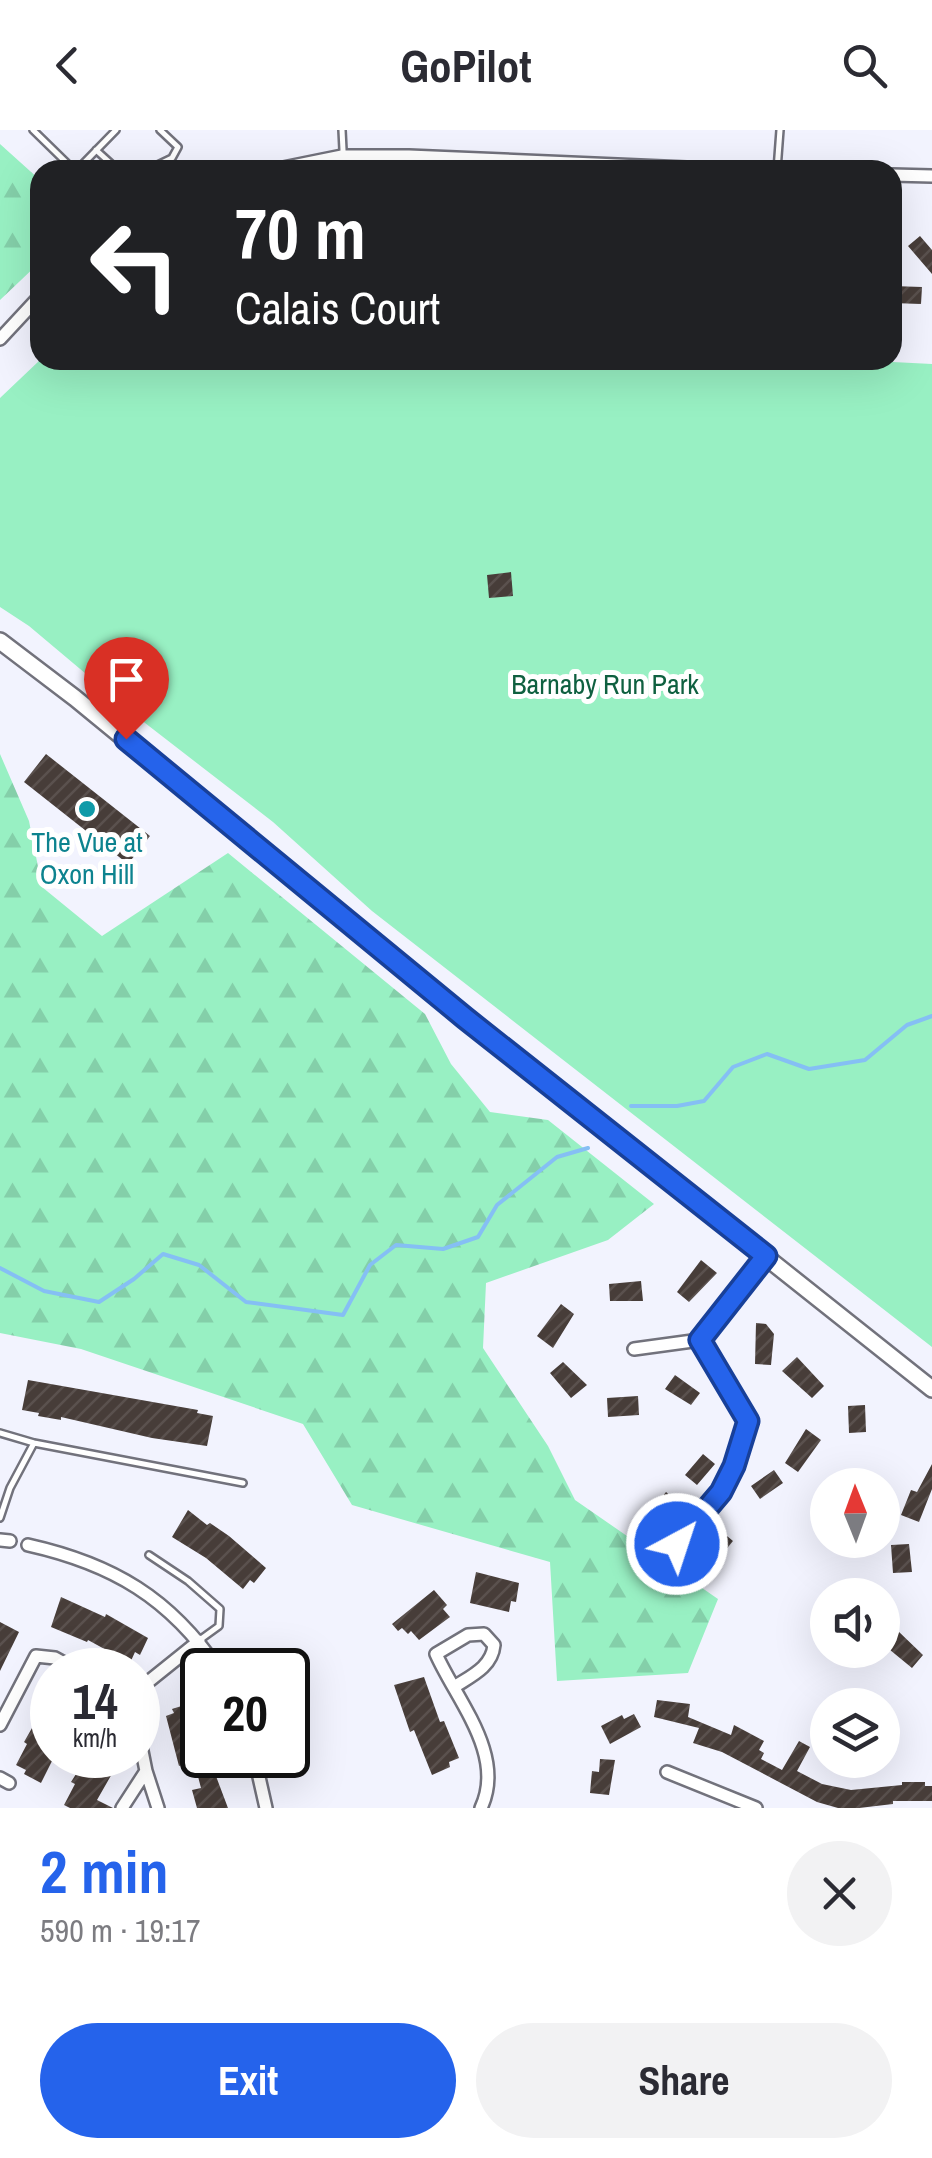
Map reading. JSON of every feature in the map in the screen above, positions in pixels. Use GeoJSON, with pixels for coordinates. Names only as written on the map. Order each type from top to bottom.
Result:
{"type":"FeatureCollection","features":[{"type":"Feature","properties":{"kind":"main road"},"geometry":{"type":"LineString","coordinates":[[0,641],[932,1389]]}},
{"type":"Feature","properties":{"kind":"street"},"geometry":{"type":"LineString","coordinates":[[433,160],[533,160]]}},
{"type":"Feature","properties":{"kind":"street"},"geometry":{"type":"LineString","coordinates":[[902,175],[932,176]]}},
{"type":"Feature","properties":{"kind":"street"},"geometry":{"type":"LineString","coordinates":[[0,339],[30,307]]}},
{"type":"Feature","properties":{"kind":"street"},"geometry":{"type":"LineString","coordinates":[[634,1349],[700,1340],[766,1256]]}},
{"type":"Feature","properties":{"kind":"street"},"geometry":{"type":"LineString","coordinates":[[700,1340],[748,1421]]}},
{"type":"Feature","properties":{"kind":"street"},"geometry":{"type":"LineString","coordinates":[[28,1545],[101,1566],[168,1609],[205,1648]]}},
{"type":"Feature","properties":{"kind":"street"},"geometry":{"type":"LineString","coordinates":[[454,1687],[480,1671],[490,1659],[494,1645],[484,1634],[468,1635],[438,1651],[437,1656],[483,1746],[488,1776],[481,1808]]}},
{"type":"Feature","properties":{"kind":"street"},"geometry":{"type":"LineString","coordinates":[[160,1672],[199,1640]]}},
{"type":"Feature","properties":{"kind":"street"},"geometry":{"type":"LineString","coordinates":[[0,1726],[30,1668]]}},
{"type":"Feature","properties":{"kind":"street"},"geometry":{"type":"LineString","coordinates":[[667,1772],[756,1808]]}},
{"type":"Feature","properties":{"kind":"street"},"geometry":{"type":"LineString","coordinates":[[122,1808],[141,1778]]}},
{"type":"Feature","properties":{"kind":"street"},"geometry":{"type":"LineString","coordinates":[[148,1778],[158,1808]]}},
{"type":"Feature","properties":{"kind":"street"},"geometry":{"type":"LineString","coordinates":[[259,1778],[266,1808]]}},
{"type":"Feature","properties":{"kind":"lane"},"geometry":{"type":"LineString","coordinates":[[33,130],[65,160]]}},
{"type":"Feature","properties":{"kind":"lane"},"geometry":{"type":"LineString","coordinates":[[86,160],[116,130]]}},
{"type":"Feature","properties":{"kind":"lane"},"geometry":{"type":"LineString","coordinates":[[160,130],[178,147],[168,160]]}},
{"type":"Feature","properties":{"kind":"lane"},"geometry":{"type":"LineString","coordinates":[[342,130],[343,160]]}},
{"type":"Feature","properties":{"kind":"lane"},"geometry":{"type":"LineString","coordinates":[[778,160],[780,130]]}},
{"type":"Feature","properties":{"kind":"lane"},"geometry":{"type":"LineString","coordinates":[[96,150],[107,160]]}},
{"type":"Feature","properties":{"kind":"lane"},"geometry":{"type":"LineString","coordinates":[[677,1544],[721,1492],[748,1421]]}},
{"type":"Feature","properties":{"kind":"lane"},"geometry":{"type":"LineString","coordinates":[[0,1433],[243,1483]]}},
{"type":"Feature","properties":{"kind":"lane"},"geometry":{"type":"LineString","coordinates":[[0,1518],[10,1488],[34,1443]]}},
{"type":"Feature","properties":{"kind":"lane"},"geometry":{"type":"LineString","coordinates":[[0,1485],[10,1488]]}},
{"type":"Feature","properties":{"kind":"lane"},"geometry":{"type":"LineString","coordinates":[[149,1555],[220,1608],[219,1626],[199,1640]]}},
{"type":"Feature","properties":{"kind":"green space"},"geometry":{"type":"Polygon","coordinates":[[[0,144],[30,171],[30,272],[0,300],[0,144]]]}},
{"type":"Feature","properties":{"kind":"green space","name":"Barnaby Run Park"},"geometry":{"type":"Polygon","coordinates":[[[902,362],[932,364],[932,1347],[372,911],[273,822],[136,716],[29,626],[0,607],[0,398],[30,370],[902,370],[902,362]]]}},
{"type":"Feature","properties":{"kind":"green space"},"geometry":{"type":"Polygon","coordinates":[[[0,754],[29,821],[42,887],[102,936],[228,853],[425,1014],[451,1064],[490,1112],[548,1120],[654,1204],[608,1240],[486,1283],[483,1348],[548,1446],[575,1500],[718,1599],[688,1673],[557,1681],[550,1562],[352,1505],[303,1424],[81,1349],[0,1333],[0,754]]]}},
{"type":"Feature","properties":{"kind":"building"},"geometry":{"type":"Polygon","coordinates":[[[920,236],[932,250],[932,274],[908,246],[920,236]]]}},
{"type":"Feature","properties":{"kind":"building"},"geometry":{"type":"Polygon","coordinates":[[[902,286],[922,287],[921,304],[902,303],[902,286]]]}},
{"type":"Feature","properties":{"kind":"building"},"geometry":{"type":"Polygon","coordinates":[[[511,572],[513,596],[489,598],[487,575],[511,572]]]}},
{"type":"Feature","properties":{"kind":"building","name":"The Vue at Oxon Hill"},"geometry":{"type":"Polygon","coordinates":[[[46,754],[150,836],[128,864],[24,782],[46,754]]]}},
{"type":"Feature","properties":{"kind":"building"},"geometry":{"type":"Polygon","coordinates":[[[701,1260],[717,1273],[689,1302],[677,1292],[701,1260]]]}},
{"type":"Feature","properties":{"kind":"building"},"geometry":{"type":"Polygon","coordinates":[[[641,1281],[643,1301],[610,1301],[609,1284],[641,1281]]]}},
{"type":"Feature","properties":{"kind":"building"},"geometry":{"type":"Polygon","coordinates":[[[561,1304],[574,1314],[553,1348],[537,1336],[561,1304]]]}},
{"type":"Feature","properties":{"kind":"building"},"geometry":{"type":"Polygon","coordinates":[[[756,1323],[766,1324],[774,1334],[771,1365],[755,1364],[756,1323]]]}},
{"type":"Feature","properties":{"kind":"building"},"geometry":{"type":"Polygon","coordinates":[[[797,1357],[824,1386],[812,1398],[782,1371],[797,1357]]]}},
{"type":"Feature","properties":{"kind":"building"},"geometry":{"type":"Polygon","coordinates":[[[563,1362],[587,1385],[571,1398],[550,1373],[563,1362]]]}},
{"type":"Feature","properties":{"kind":"building"},"geometry":{"type":"Polygon","coordinates":[[[675,1375],[700,1393],[691,1405],[665,1389],[675,1375]]]}},
{"type":"Feature","properties":{"kind":"building"},"geometry":{"type":"Polygon","coordinates":[[[28,1380],[198,1410],[197,1413],[213,1416],[207,1446],[61,1417],[38,1416],[39,1413],[22,1410],[28,1380]]]}},
{"type":"Feature","properties":{"kind":"building"},"geometry":{"type":"Polygon","coordinates":[[[638,1396],[639,1415],[608,1417],[607,1398],[638,1396]]]}},
{"type":"Feature","properties":{"kind":"building"},"geometry":{"type":"Polygon","coordinates":[[[865,1405],[866,1432],[849,1433],[848,1406],[865,1405]]]}},
{"type":"Feature","properties":{"kind":"building"},"geometry":{"type":"Polygon","coordinates":[[[806,1429],[821,1440],[798,1472],[785,1463],[806,1429]]]}},
{"type":"Feature","properties":{"kind":"building"},"geometry":{"type":"Polygon","coordinates":[[[703,1454],[715,1464],[697,1485],[685,1475],[703,1454]]]}},
{"type":"Feature","properties":{"kind":"building"},"geometry":{"type":"Polygon","coordinates":[[[932,1464],[932,1489],[919,1522],[901,1515],[911,1490],[917,1492],[932,1464]]]}},
{"type":"Feature","properties":{"kind":"building"},"geometry":{"type":"Polygon","coordinates":[[[774,1470],[783,1483],[760,1499],[751,1486],[774,1470]]]}},
{"type":"Feature","properties":{"kind":"building"},"geometry":{"type":"Polygon","coordinates":[[[666,1492],[681,1505],[653,1534],[641,1524],[666,1492]]]}},
{"type":"Feature","properties":{"kind":"building"},"geometry":{"type":"Polygon","coordinates":[[[188,1510],[229,1536],[266,1568],[254,1583],[250,1580],[243,1589],[206,1558],[172,1537],[188,1510]]]}},
{"type":"Feature","properties":{"kind":"building"},"geometry":{"type":"Polygon","coordinates":[[[721,1531],[733,1541],[716,1562],[702,1550],[721,1531]]]}},
{"type":"Feature","properties":{"kind":"building"},"geometry":{"type":"Polygon","coordinates":[[[900,1544],[909,1544],[912,1572],[893,1573],[892,1558],[900,1558],[900,1544]]]}},
{"type":"Feature","properties":{"kind":"building"},"geometry":{"type":"Polygon","coordinates":[[[476,1572],[519,1583],[516,1602],[511,1601],[509,1612],[470,1603],[476,1572]]]}},
{"type":"Feature","properties":{"kind":"building"},"geometry":{"type":"Polygon","coordinates":[[[434,1590],[447,1605],[443,1609],[450,1617],[419,1640],[411,1631],[398,1631],[392,1624],[434,1590]]]}},
{"type":"Feature","properties":{"kind":"building"},"geometry":{"type":"Polygon","coordinates":[[[61,1597],[105,1617],[106,1614],[148,1638],[143,1648],[103,1648],[51,1627],[61,1597]]]}},
{"type":"Feature","properties":{"kind":"building"},"geometry":{"type":"Polygon","coordinates":[[[0,1622],[19,1632],[0,1671],[0,1622]]]}},
{"type":"Feature","properties":{"kind":"building"},"geometry":{"type":"Polygon","coordinates":[[[900,1633],[923,1655],[912,1668],[900,1658],[900,1633]]]}},
{"type":"Feature","properties":{"kind":"building"},"geometry":{"type":"Polygon","coordinates":[[[424,1677],[440,1722],[444,1721],[459,1758],[432,1775],[414,1730],[410,1732],[394,1685],[424,1677]]]}},
{"type":"Feature","properties":{"kind":"building"},"geometry":{"type":"Polygon","coordinates":[[[657,1700],[690,1704],[688,1717],[731,1735],[734,1725],[764,1741],[759,1750],[764,1753],[761,1759],[782,1770],[799,1741],[810,1747],[797,1771],[822,1784],[851,1790],[925,1782],[925,1786],[932,1786],[932,1801],[893,1801],[859,1808],[817,1802],[722,1752],[693,1743],[699,1728],[654,1717],[657,1700]]]}},
{"type":"Feature","properties":{"kind":"building"},"geometry":{"type":"Polygon","coordinates":[[[180,1706],[179,1766],[166,1716],[174,1713],[172,1709],[180,1706]]]}},
{"type":"Feature","properties":{"kind":"building"},"geometry":{"type":"Polygon","coordinates":[[[634,1714],[641,1727],[610,1744],[601,1726],[622,1715],[624,1719],[634,1714]]]}},
{"type":"Feature","properties":{"kind":"building"},"geometry":{"type":"Polygon","coordinates":[[[30,1732],[30,1777],[16,1765],[27,1744],[24,1742],[30,1732]]]}},
{"type":"Feature","properties":{"kind":"building"},"geometry":{"type":"Polygon","coordinates":[[[600,1759],[615,1760],[609,1795],[590,1793],[592,1771],[599,1772],[600,1759]]]}},
{"type":"Feature","properties":{"kind":"building"},"geometry":{"type":"Polygon","coordinates":[[[74,1778],[110,1778],[97,1800],[113,1808],[64,1805],[75,1784],[71,1782],[74,1778]]]}},
{"type":"Feature","properties":{"kind":"building"},"geometry":{"type":"Polygon","coordinates":[[[198,1778],[217,1778],[228,1808],[197,1808],[192,1790],[201,1788],[198,1778]]]}},
{"type":"Feature","properties":{"kind":"waterway"},"geometry":{"type":"LineString","coordinates":[[631,1106],[677,1106],[704,1101],[733,1067],[767,1054],[809,1069],[865,1060],[907,1025],[932,1016]]}},
{"type":"Feature","properties":{"kind":"waterway"},"geometry":{"type":"LineString","coordinates":[[0,1268],[44,1291],[99,1302],[163,1254],[199,1265],[246,1302],[343,1315],[370,1265],[396,1245],[443,1249],[478,1237],[497,1205],[557,1157],[588,1148]]}},
{"type":"Feature","properties":{"kind":"place","name":"The Vue at Oxon Hill"},"geometry":{"type":"Point","coordinates":[87,809]}},
{"type":"Feature","properties":{"kind":"route"},"geometry":{"type":"LineString","coordinates":[[126,739],[403,968],[766,1256],[700,1340],[748,1421],[721,1492],[677,1544]]}}]}
